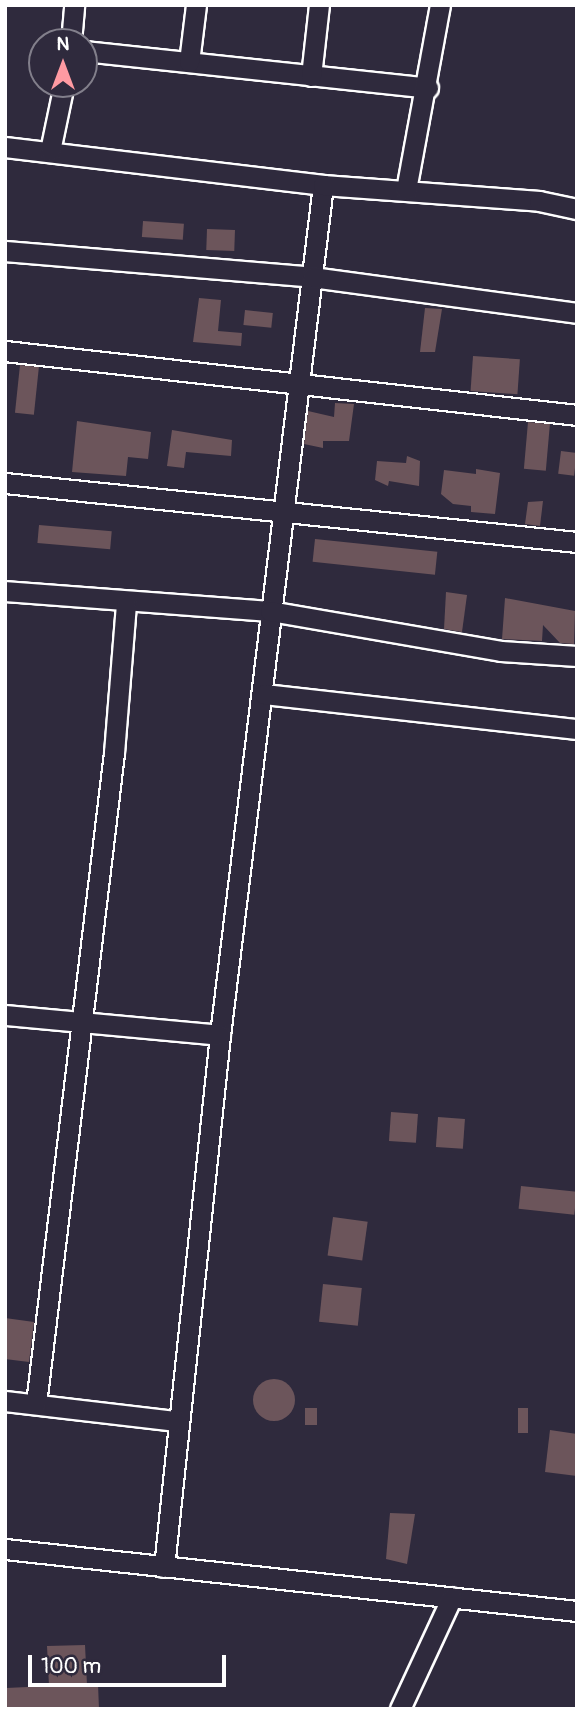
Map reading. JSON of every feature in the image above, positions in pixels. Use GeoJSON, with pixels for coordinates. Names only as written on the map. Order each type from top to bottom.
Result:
{"type":"FeatureCollection","features":[{"type":"Feature","properties":{"kind":"street"},"geometry":{"type":"LineString","coordinates":[[72,28],[74,5]]}},
{"type":"Feature","properties":{"kind":"street"},"geometry":{"type":"LineString","coordinates":[[189,62],[196,5]]}},
{"type":"Feature","properties":{"kind":"street"},"geometry":{"type":"LineString","coordinates":[[311,76],[319,5]]}},
{"type":"Feature","properties":{"kind":"street"},"geometry":{"type":"LineString","coordinates":[[406,190],[428,88],[440,5]]}},
{"type":"Feature","properties":{"kind":"street"},"geometry":{"type":"LineString","coordinates":[[98,52],[428,88]]}},
{"type":"Feature","properties":{"kind":"street"},"geometry":{"type":"LineString","coordinates":[[50,151],[61,98]]}},
{"type":"Feature","properties":{"kind":"street"},"geometry":{"type":"LineString","coordinates":[[5,147],[323,185],[539,201],[577,209]]}},
{"type":"Feature","properties":{"kind":"street"},"geometry":{"type":"LineString","coordinates":[[164,1567],[176,1421],[220,1035],[264,694],[270,611],[287,513],[323,185]]}},
{"type":"Feature","properties":{"kind":"street"},"geometry":{"type":"LineString","coordinates":[[5,251],[312,277],[577,313]]}},
{"type":"Feature","properties":{"kind":"street"},"geometry":{"type":"LineString","coordinates":[[5,351],[577,415]]}},
{"type":"Feature","properties":{"kind":"street"},"geometry":{"type":"LineString","coordinates":[[5,483],[577,542]]}},
{"type":"Feature","properties":{"kind":"street"},"geometry":{"type":"LineString","coordinates":[[5,591],[126,604],[270,611],[501,650],[577,656]]}},
{"type":"Feature","properties":{"kind":"street"},"geometry":{"type":"LineString","coordinates":[[36,1404],[82,1024],[126,604]]}},
{"type":"Feature","properties":{"kind":"street"},"geometry":{"type":"LineString","coordinates":[[264,694],[577,729]]}},
{"type":"Feature","properties":{"kind":"street"},"geometry":{"type":"LineString","coordinates":[[5,1015],[220,1035]]}},
{"type":"Feature","properties":{"kind":"street"},"geometry":{"type":"LineString","coordinates":[[5,1401],[176,1421]]}},
{"type":"Feature","properties":{"kind":"street"},"geometry":{"type":"LineString","coordinates":[[5,1549],[577,1611]]}},
{"type":"Feature","properties":{"kind":"street"},"geometry":{"type":"LineString","coordinates":[[400,1709],[452,1597]]}},
{"type":"Feature","properties":{"kind":"building"},"geometry":{"type":"Polygon","coordinates":[[[143,221],[184,224],[183,240],[142,237],[143,221]]]}},
{"type":"Feature","properties":{"kind":"building"},"geometry":{"type":"Polygon","coordinates":[[[207,229],[235,230],[234,251],[206,250],[207,229]]]}},
{"type":"Feature","properties":{"kind":"building"},"geometry":{"type":"Polygon","coordinates":[[[199,298],[221,300],[218,331],[242,333],[241,346],[193,342],[199,298]]]}},
{"type":"Feature","properties":{"kind":"building"},"geometry":{"type":"Polygon","coordinates":[[[425,308],[442,309],[435,352],[420,352],[425,308]]]}},
{"type":"Feature","properties":{"kind":"building"},"geometry":{"type":"Polygon","coordinates":[[[245,310],[273,313],[271,328],[243,325],[245,310]]]}},
{"type":"Feature","properties":{"kind":"building"},"geometry":{"type":"Polygon","coordinates":[[[473,356],[520,359],[517,394],[471,391],[473,356]]]}},
{"type":"Feature","properties":{"kind":"building"},"geometry":{"type":"Polygon","coordinates":[[[20,365],[39,367],[34,415],[15,413],[20,365]]]}},
{"type":"Feature","properties":{"kind":"building"},"geometry":{"type":"Polygon","coordinates":[[[335,403],[354,404],[349,441],[323,441],[323,448],[304,444],[308,411],[334,417],[335,403]]]}},
{"type":"Feature","properties":{"kind":"building"},"geometry":{"type":"Polygon","coordinates":[[[77,421],[151,432],[148,459],[128,457],[126,476],[72,472],[77,421]]]}},
{"type":"Feature","properties":{"kind":"building"},"geometry":{"type":"Polygon","coordinates":[[[528,422],[550,424],[546,471],[524,469],[528,422]]]}},
{"type":"Feature","properties":{"kind":"building"},"geometry":{"type":"Polygon","coordinates":[[[172,430],[232,440],[231,456],[186,452],[184,468],[167,466],[172,430]]]}},
{"type":"Feature","properties":{"kind":"building"},"geometry":{"type":"Polygon","coordinates":[[[561,451],[577,453],[574,476],[558,474],[561,451]]]}},
{"type":"Feature","properties":{"kind":"building"},"geometry":{"type":"Polygon","coordinates":[[[407,456],[420,461],[419,486],[389,481],[388,486],[375,480],[377,461],[406,463],[407,456]]]}},
{"type":"Feature","properties":{"kind":"building"},"geometry":{"type":"Polygon","coordinates":[[[476,469],[500,473],[495,514],[471,512],[471,506],[453,504],[441,494],[444,470],[476,474],[476,469]]]}},
{"type":"Feature","properties":{"kind":"building"},"geometry":{"type":"Polygon","coordinates":[[[543,501],[540,526],[525,524],[528,502],[543,501]]]}},
{"type":"Feature","properties":{"kind":"building"},"geometry":{"type":"Polygon","coordinates":[[[39,525],[112,531],[110,549],[37,543],[39,525]]]}},
{"type":"Feature","properties":{"kind":"building"},"geometry":{"type":"Polygon","coordinates":[[[315,539],[437,552],[435,575],[313,562],[315,539]]]}},
{"type":"Feature","properties":{"kind":"building"},"geometry":{"type":"Polygon","coordinates":[[[446,592],[467,595],[462,632],[444,629],[446,592]]]}},
{"type":"Feature","properties":{"kind":"building"},"geometry":{"type":"Polygon","coordinates":[[[505,598],[575,611],[574,644],[560,643],[543,625],[542,641],[502,639],[505,598]]]}},
{"type":"Feature","properties":{"kind":"building"},"geometry":{"type":"Polygon","coordinates":[[[391,1112],[418,1114],[416,1143],[389,1141],[391,1112]]]}},
{"type":"Feature","properties":{"kind":"building"},"geometry":{"type":"Polygon","coordinates":[[[438,1117],[465,1119],[463,1149],[436,1147],[438,1117]]]}},
{"type":"Feature","properties":{"kind":"building"},"geometry":{"type":"Polygon","coordinates":[[[521,1186],[577,1192],[574,1215],[519,1209],[521,1186]]]}},
{"type":"Feature","properties":{"kind":"building"},"geometry":{"type":"Polygon","coordinates":[[[333,1217],[368,1222],[362,1260],[328,1256],[333,1217]]]}},
{"type":"Feature","properties":{"kind":"building"},"geometry":{"type":"Polygon","coordinates":[[[323,1284],[362,1288],[358,1326],[319,1322],[323,1284]]]}},
{"type":"Feature","properties":{"kind":"building"},"geometry":{"type":"Polygon","coordinates":[[[5,1318],[34,1322],[29,1362],[5,1359],[5,1318]]]}},
{"type":"Feature","properties":{"kind":"building"},"geometry":{"type":"Polygon","coordinates":[[[274,1379],[289,1385],[295,1400],[289,1415],[274,1421],[259,1415],[253,1400],[259,1385],[274,1379]]]}},
{"type":"Feature","properties":{"kind":"building"},"geometry":{"type":"Polygon","coordinates":[[[305,1408],[317,1408],[317,1425],[305,1425],[305,1408]]]}},
{"type":"Feature","properties":{"kind":"building"},"geometry":{"type":"Polygon","coordinates":[[[518,1408],[528,1408],[528,1433],[518,1433],[518,1408]]]}},
{"type":"Feature","properties":{"kind":"building"},"geometry":{"type":"Polygon","coordinates":[[[550,1430],[577,1434],[577,1476],[545,1472],[550,1430]]]}},
{"type":"Feature","properties":{"kind":"building"},"geometry":{"type":"Polygon","coordinates":[[[390,1513],[415,1514],[407,1564],[386,1559],[390,1513]]]}},
{"type":"Feature","properties":{"kind":"building"},"geometry":{"type":"Polygon","coordinates":[[[85,1645],[87,1685],[98,1684],[99,1709],[7,1709],[6,1688],[49,1686],[47,1646],[85,1645]]]}}]}
